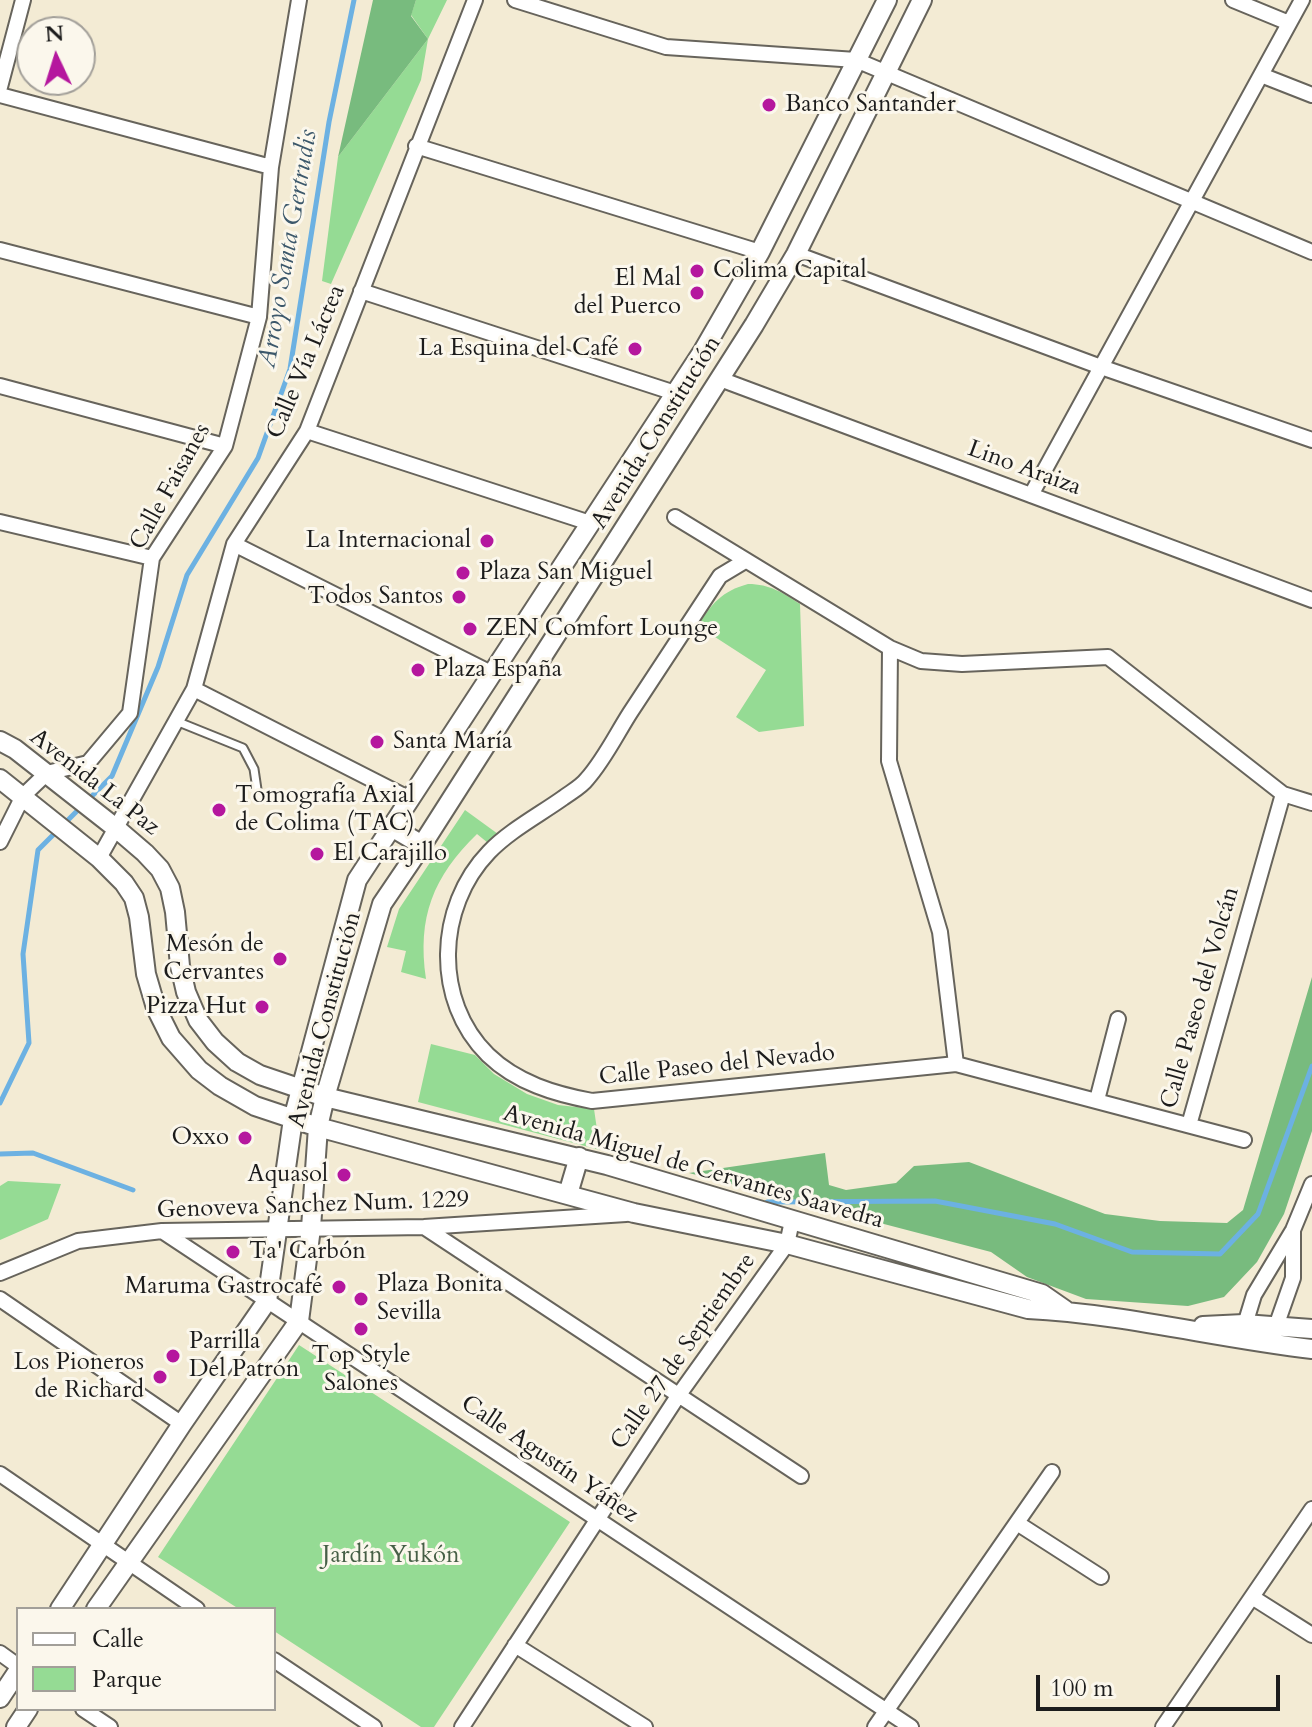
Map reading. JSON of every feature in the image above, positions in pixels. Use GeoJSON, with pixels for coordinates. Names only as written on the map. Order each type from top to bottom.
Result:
{"type":"FeatureCollection","features":[{"type":"Feature","properties":{"kind":"street"},"geometry":{"type":"LineString","coordinates":[[0,87],[23,0]]}},
{"type":"Feature","properties":{"kind":"street","name":"Calle Faisanes"},"geometry":{"type":"LineString","coordinates":[[47,773],[88,763],[130,713],[152,558],[225,446],[259,317],[271,167],[299,0]]}},
{"type":"Feature","properties":{"kind":"street","name":"Calle Vía Láctea"},"geometry":{"type":"LineString","coordinates":[[99,858],[194,689],[234,544],[307,431],[475,0]]}},
{"type":"Feature","properties":{"kind":"street"},"geometry":{"type":"LineString","coordinates":[[515,0],[666,47],[856,60],[1312,252]]}},
{"type":"Feature","properties":{"kind":"street","name":"Avenida Constitución"},"geometry":{"type":"LineString","coordinates":[[61,1607],[267,1301],[299,1090],[357,880],[675,393],[760,252],[887,0]]}},
{"type":"Feature","properties":{"kind":"street","name":"Avenida Constitución"},"geometry":{"type":"LineString","coordinates":[[97,1607],[299,1321],[311,1228],[318,1127],[382,904],[720,379],[796,254],[922,0]]}},
{"type":"Feature","properties":{"kind":"street"},"geometry":{"type":"LineString","coordinates":[[1233,0],[1289,23]]}},
{"type":"Feature","properties":{"kind":"street"},"geometry":{"type":"LineString","coordinates":[[1031,495],[1302,0]]}},
{"type":"Feature","properties":{"kind":"street"},"geometry":{"type":"LineString","coordinates":[[1261,75],[1312,95]]}},
{"type":"Feature","properties":{"kind":"street"},"geometry":{"type":"LineString","coordinates":[[0,95],[271,167]]}},
{"type":"Feature","properties":{"kind":"street"},"geometry":{"type":"LineString","coordinates":[[416,146],[760,252]]}},
{"type":"Feature","properties":{"kind":"street"},"geometry":{"type":"LineString","coordinates":[[0,250],[259,317]]}},
{"type":"Feature","properties":{"kind":"street"},"geometry":{"type":"LineString","coordinates":[[796,254],[1101,367],[1312,440]]}},
{"type":"Feature","properties":{"kind":"street"},"geometry":{"type":"LineString","coordinates":[[361,291],[675,393]]}},
{"type":"Feature","properties":{"kind":"street","name":"Lino Araiza"},"geometry":{"type":"LineString","coordinates":[[720,379],[1312,600]]}},
{"type":"Feature","properties":{"kind":"street"},"geometry":{"type":"LineString","coordinates":[[0,386],[225,446]]}},
{"type":"Feature","properties":{"kind":"street"},"geometry":{"type":"LineString","coordinates":[[307,431],[590,523]]}},
{"type":"Feature","properties":{"kind":"street"},"geometry":{"type":"LineString","coordinates":[[675,517],[890,648],[921,661],[962,664],[1108,657],[1283,794],[1312,803]]}},
{"type":"Feature","properties":{"kind":"street"},"geometry":{"type":"LineString","coordinates":[[0,522],[152,558]]}},
{"type":"Feature","properties":{"kind":"street"},"geometry":{"type":"LineString","coordinates":[[234,544],[491,673]]}},
{"type":"Feature","properties":{"kind":"street","name":"Calle Paseo del Nevado"},"geometry":{"type":"LineString","coordinates":[[745,561],[720,576],[586,781],[491,850],[473,871],[453,915],[448,939],[450,981],[459,1016],[471,1036],[511,1072],[537,1087],[592,1101],[956,1064]]}},
{"type":"Feature","properties":{"kind":"street"},"geometry":{"type":"LineString","coordinates":[[890,648],[889,761],[940,932],[956,1064]]}},
{"type":"Feature","properties":{"kind":"street"},"geometry":{"type":"LineString","coordinates":[[194,689],[408,798]]}},
{"type":"Feature","properties":{"kind":"street","name":"Avenida La Paz"},"geometry":{"type":"LineString","coordinates":[[0,741],[70,791],[160,869],[170,888],[180,966],[186,992],[198,1020],[215,1042],[237,1062],[299,1090]]}},
{"type":"Feature","properties":{"kind":"street"},"geometry":{"type":"LineString","coordinates":[[0,842],[23,796],[47,773]]}},
{"type":"Feature","properties":{"kind":"street"},"geometry":{"type":"LineString","coordinates":[[0,779],[99,858],[134,898],[146,974],[156,1008],[171,1038],[199,1070],[220,1086],[255,1106],[293,1119]]}},
{"type":"Feature","properties":{"kind":"street","name":"Calle Paseo del Volcán"},"geometry":{"type":"LineString","coordinates":[[956,1064],[1189,1125],[1283,794]]}},
{"type":"Feature","properties":{"kind":"street"},"geometry":{"type":"LineString","coordinates":[[390,826],[422,845]]}},
{"type":"Feature","properties":{"kind":"street"},"geometry":{"type":"LineString","coordinates":[[1097,1100],[1118,1019]]}},
{"type":"Feature","properties":{"kind":"street","name":"Avenida Miguel de Cervantes Saavedra"},"geometry":{"type":"LineString","coordinates":[[299,1090],[579,1157],[1042,1294],[1068,1311]]}},
{"type":"Feature","properties":{"kind":"street","name":"Avenida Miguel de Cervantes Saavedra"},"geometry":{"type":"LineString","coordinates":[[293,1119],[634,1213],[787,1244],[1028,1309],[1273,1336],[1312,1349]]}},
{"type":"Feature","properties":{"kind":"street"},"geometry":{"type":"LineString","coordinates":[[1189,1125],[1244,1140]]}},
{"type":"Feature","properties":{"kind":"street"},"geometry":{"type":"LineString","coordinates":[[568,1194],[579,1157]]}},
{"type":"Feature","properties":{"kind":"street"},"geometry":{"type":"LineString","coordinates":[[1242,1332],[1254,1295],[1293,1230],[1312,1184]]}},
{"type":"Feature","properties":{"kind":"street","name":"Genoveva Sanchez Num. 1229"},"geometry":{"type":"LineString","coordinates":[[0,1273],[78,1241],[162,1231],[424,1227],[634,1213]]}},
{"type":"Feature","properties":{"kind":"street"},"geometry":{"type":"LineString","coordinates":[[787,1244],[792,1221]]}},
{"type":"Feature","properties":{"kind":"street"},"geometry":{"type":"LineString","coordinates":[[424,1227],[801,1476]]}},
{"type":"Feature","properties":{"kind":"street"},"geometry":{"type":"LineString","coordinates":[[1273,1336],[1293,1278],[1293,1230]]}},
{"type":"Feature","properties":{"kind":"street","name":"Calle Agustín Yáñez"},"geometry":{"type":"LineString","coordinates":[[162,1231],[911,1727]]}},
{"type":"Feature","properties":{"kind":"street","name":"Calle 27 de Septiembre"},"geometry":{"type":"LineString","coordinates":[[462,1727],[678,1396],[787,1244]]}},
{"type":"Feature","properties":{"kind":"street"},"geometry":{"type":"LineString","coordinates":[[0,1299],[182,1424]]}},
{"type":"Feature","properties":{"kind":"street","name":"Avenida Miguel de Cervantes Saavedra"},"geometry":{"type":"LineString","coordinates":[[1273,1336],[1312,1329]]}},
{"type":"Feature","properties":{"kind":"street"},"geometry":{"type":"LineString","coordinates":[[875,1727],[1052,1472]]}},
{"type":"Feature","properties":{"kind":"street"},"geometry":{"type":"LineString","coordinates":[[0,1474],[194,1607]]}},
{"type":"Feature","properties":{"kind":"street"},"geometry":{"type":"LineString","coordinates":[[1163,1727],[1312,1509]]}},
{"type":"Feature","properties":{"kind":"street"},"geometry":{"type":"LineString","coordinates":[[1017,1523],[1101,1577]]}},
{"type":"Feature","properties":{"kind":"street"},"geometry":{"type":"LineString","coordinates":[[1252,1597],[1312,1635]]}},
{"type":"Feature","properties":{"kind":"street"},"geometry":{"type":"LineString","coordinates":[[515,1645],[645,1727]]}},
{"type":"Feature","properties":{"kind":"street"},"geometry":{"type":"LineString","coordinates":[[0,1653],[16,1666]]}},
{"type":"Feature","properties":{"kind":"street"},"geometry":{"type":"LineString","coordinates":[[276,1661],[374,1727]]}},
{"type":"Feature","properties":{"kind":"street"},"geometry":{"type":"LineString","coordinates":[[0,1698],[16,1671]]}},
{"type":"Feature","properties":{"kind":"street"},"geometry":{"type":"LineString","coordinates":[[86,1711],[110,1727]]}},
{"type":"Feature","properties":{"kind":"lane"},"geometry":{"type":"LineString","coordinates":[[176,721],[243,748],[254,769],[258,796]]}},
{"type":"Feature","properties":{"kind":"green space"},"geometry":{"type":"Polygon","coordinates":[[[373,0],[416,0],[411,16],[428,39],[338,157],[373,0]]]}},
{"type":"Feature","properties":{"kind":"green space"},"geometry":{"type":"Polygon","coordinates":[[[416,0],[447,0],[428,39],[411,15],[416,0]]]}},
{"type":"Feature","properties":{"kind":"green space"},"geometry":{"type":"Polygon","coordinates":[[[428,39],[421,80],[331,284],[322,281],[338,157],[428,39]]]}},
{"type":"Feature","properties":{"kind":"green space"},"geometry":{"type":"Polygon","coordinates":[[[748,584],[770,587],[800,604],[804,726],[759,732],[736,717],[766,670],[698,626],[718,599],[748,584]]]}},
{"type":"Feature","properties":{"kind":"green space"},"geometry":{"type":"Polygon","coordinates":[[[465,810],[498,834],[488,843],[477,834],[439,882],[424,936],[426,979],[401,972],[406,951],[387,947],[399,909],[465,810]]]}},
{"type":"Feature","properties":{"kind":"green space"},"geometry":{"type":"Polygon","coordinates":[[[1312,977],[1312,1131],[1284,1214],[1257,1262],[1224,1297],[1188,1306],[1086,1299],[1027,1277],[991,1252],[689,1173],[825,1153],[829,1185],[846,1190],[896,1183],[914,1166],[969,1162],[1105,1214],[1160,1221],[1227,1223],[1243,1210],[1312,977]]]}},
{"type":"Feature","properties":{"kind":"green space"},"geometry":{"type":"Polygon","coordinates":[[[431,1044],[475,1055],[494,1074],[527,1094],[558,1105],[594,1109],[600,1150],[418,1102],[431,1044]]]}},
{"type":"Feature","properties":{"kind":"green space"},"geometry":{"type":"Polygon","coordinates":[[[8,1181],[61,1184],[48,1219],[0,1240],[0,1186],[8,1181]]]}},
{"type":"Feature","properties":{"kind":"green space","name":"Jardín Yukón"},"geometry":{"type":"Polygon","coordinates":[[[299,1345],[570,1522],[434,1727],[421,1727],[276,1632],[276,1607],[236,1607],[158,1557],[299,1345]]]}},
{"type":"Feature","properties":{"kind":"waterway","name":"Arroyo Santa Gertrudis"},"geometry":{"type":"LineString","coordinates":[[88,800],[112,776],[158,667],[187,575],[258,458],[290,369],[329,122],[354,0]]}},
{"type":"Feature","properties":{"kind":"waterway","name":"Arroyo Santa Gertrudis"},"geometry":{"type":"LineString","coordinates":[[0,1103],[29,1043],[23,954],[38,850],[81,807]]}},
{"type":"Feature","properties":{"kind":"waterway"},"geometry":{"type":"LineString","coordinates":[[767,1202],[935,1201],[1055,1224],[1132,1252],[1220,1254],[1258,1214],[1312,1066]]}},
{"type":"Feature","properties":{"kind":"waterway"},"geometry":{"type":"LineString","coordinates":[[0,1154],[33,1153],[133,1190]]}},
{"type":"Feature","properties":{"kind":"place","name":"Banco Santander"},"geometry":{"type":"Point","coordinates":[769,105]}},
{"type":"Feature","properties":{"kind":"place","name":"Colima Capital"},"geometry":{"type":"Point","coordinates":[697,271]}},
{"type":"Feature","properties":{"kind":"place","name":"El Mal del Puerco"},"geometry":{"type":"Point","coordinates":[697,293]}},
{"type":"Feature","properties":{"kind":"place","name":"La Esquina del Café"},"geometry":{"type":"Point","coordinates":[635,349]}},
{"type":"Feature","properties":{"kind":"place","name":"La Internacional"},"geometry":{"type":"Point","coordinates":[487,541]}},
{"type":"Feature","properties":{"kind":"place","name":"Plaza San Miguel"},"geometry":{"type":"Point","coordinates":[463,573]}},
{"type":"Feature","properties":{"kind":"place","name":"Todos Santos"},"geometry":{"type":"Point","coordinates":[459,597]}},
{"type":"Feature","properties":{"kind":"place","name":"ZEN Comfort Lounge"},"geometry":{"type":"Point","coordinates":[470,629]}},
{"type":"Feature","properties":{"kind":"place","name":"Plaza España"},"geometry":{"type":"Point","coordinates":[418,670]}},
{"type":"Feature","properties":{"kind":"place","name":"Santa María"},"geometry":{"type":"Point","coordinates":[377,742]}},
{"type":"Feature","properties":{"kind":"place","name":"Tomografía Axial de Colima (TAC)"},"geometry":{"type":"Point","coordinates":[219,810]}},
{"type":"Feature","properties":{"kind":"place","name":"El Carajillo"},"geometry":{"type":"Point","coordinates":[317,854]}},
{"type":"Feature","properties":{"kind":"place","name":"Mesón de Cervantes"},"geometry":{"type":"Point","coordinates":[280,959]}},
{"type":"Feature","properties":{"kind":"place","name":"Pizza Hut"},"geometry":{"type":"Point","coordinates":[262,1007]}},
{"type":"Feature","properties":{"kind":"place","name":"Oxxo"},"geometry":{"type":"Point","coordinates":[245,1138]}},
{"type":"Feature","properties":{"kind":"place","name":"Aquasol"},"geometry":{"type":"Point","coordinates":[344,1175]}},
{"type":"Feature","properties":{"kind":"place","name":"Ta' Carbón"},"geometry":{"type":"Point","coordinates":[233,1252]}},
{"type":"Feature","properties":{"kind":"place","name":"Maruma Gastrocafé"},"geometry":{"type":"Point","coordinates":[339,1287]}},
{"type":"Feature","properties":{"kind":"place","name":"Plaza Bonita Sevilla"},"geometry":{"type":"Point","coordinates":[361,1299]}},
{"type":"Feature","properties":{"kind":"place","name":"Top Style Salones"},"geometry":{"type":"Point","coordinates":[361,1329]}},
{"type":"Feature","properties":{"kind":"place","name":"Parrilla Del Patrón"},"geometry":{"type":"Point","coordinates":[173,1356]}},
{"type":"Feature","properties":{"kind":"place","name":"Los Pioneros de Richard"},"geometry":{"type":"Point","coordinates":[160,1377]}}]}
